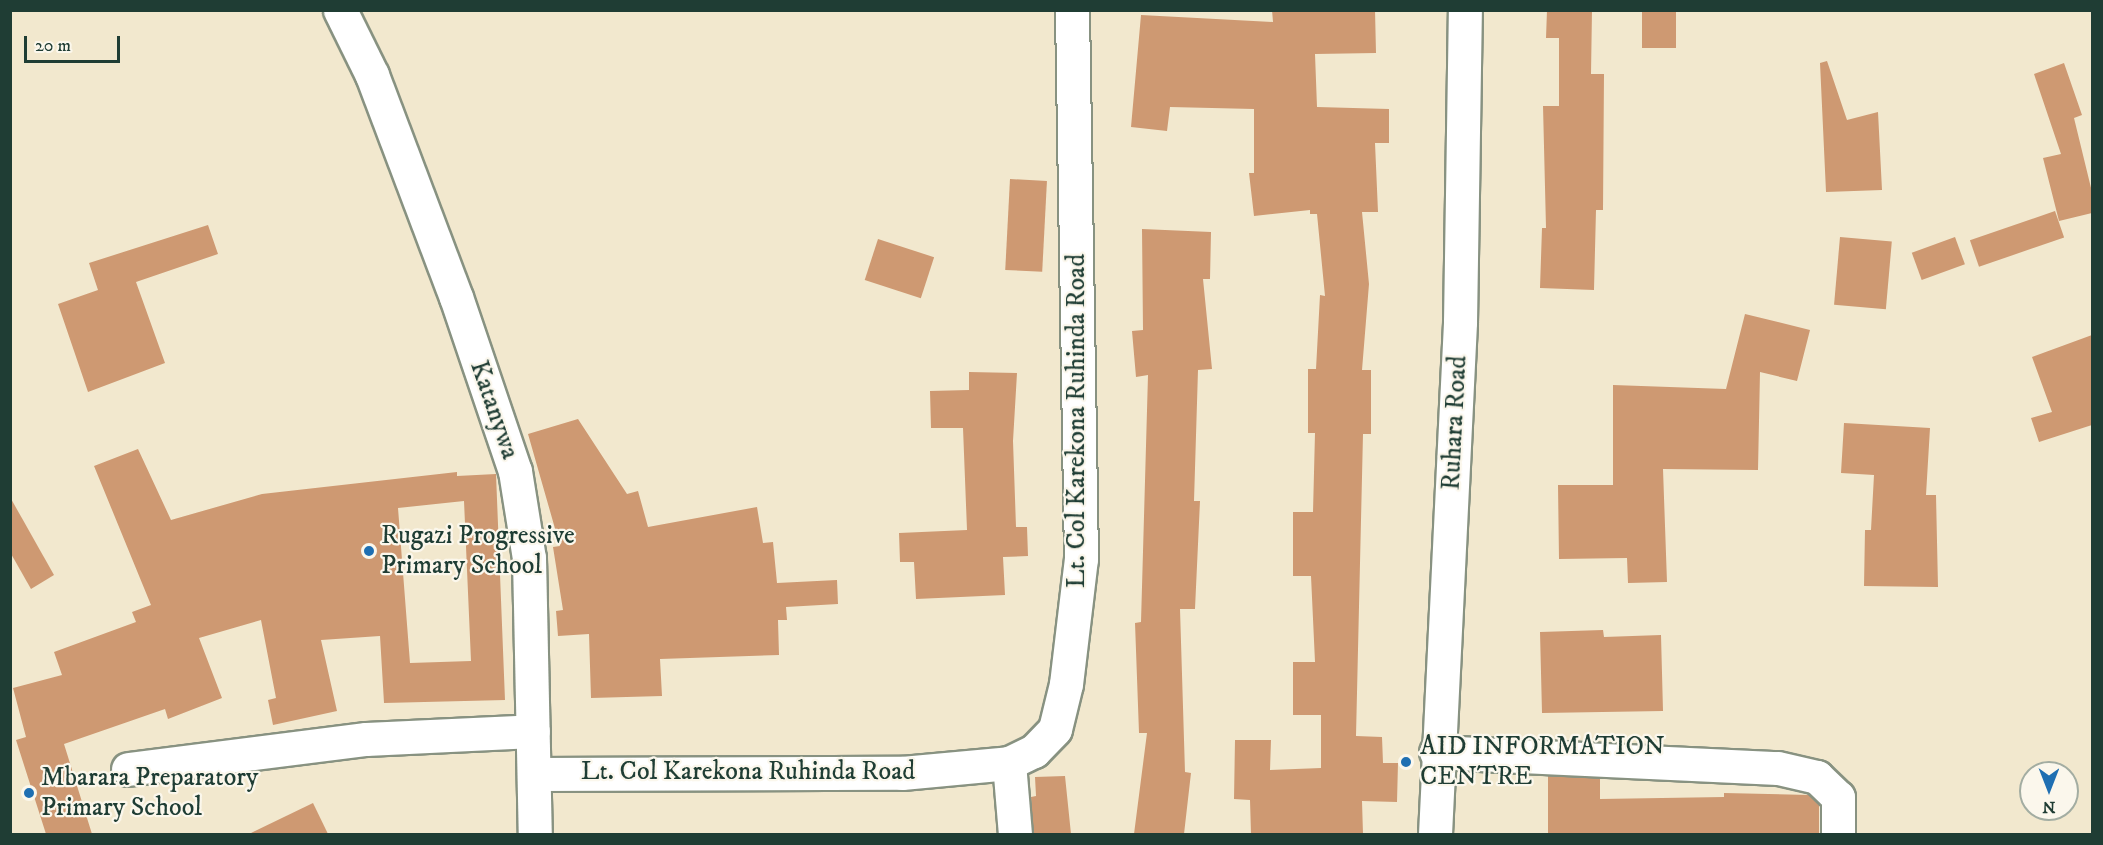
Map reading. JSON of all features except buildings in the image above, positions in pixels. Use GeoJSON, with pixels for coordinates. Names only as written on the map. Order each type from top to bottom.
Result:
{"type":"FeatureCollection","features":[{"type":"Feature","properties":{"kind":"street","name":"Katanywa"},"geometry":{"type":"LineString","coordinates":[[340,10],[372,75],[456,297],[515,471],[529,558],[535,834]]}},
{"type":"Feature","properties":{"kind":"street","name":"Lt. Col Karekona Ruhinda Road"},"geometry":{"type":"LineString","coordinates":[[535,774],[902,773],[1009,763],[1034,751],[1055,729],[1066,684],[1081,559],[1072,10]]}},
{"type":"Feature","properties":{"kind":"street","name":"Ruhara Road"},"geometry":{"type":"LineString","coordinates":[[1435,834],[1436,752],[1461,322],[1465,10]]}},
{"type":"Feature","properties":{"kind":"street"},"geometry":{"type":"LineString","coordinates":[[128,769],[366,739],[533,731]]}},
{"type":"Feature","properties":{"kind":"street"},"geometry":{"type":"LineString","coordinates":[[1436,752],[1778,768],[1817,777],[1838,797],[1838,834]]}},
{"type":"Feature","properties":{"kind":"street"},"geometry":{"type":"LineString","coordinates":[[1009,763],[1015,834]]}},
{"type":"Feature","properties":{"kind":"place","name":"Rugazi Progressive Primary School"},"geometry":{"type":"Point","coordinates":[369,551]}},
{"type":"Feature","properties":{"kind":"place","name":"AID INFORMATION CENTRE"},"geometry":{"type":"Point","coordinates":[1406,762]}},
{"type":"Feature","properties":{"kind":"place","name":"Mbarara Preparatory Primary School"},"geometry":{"type":"Point","coordinates":[29,793]}}]}
